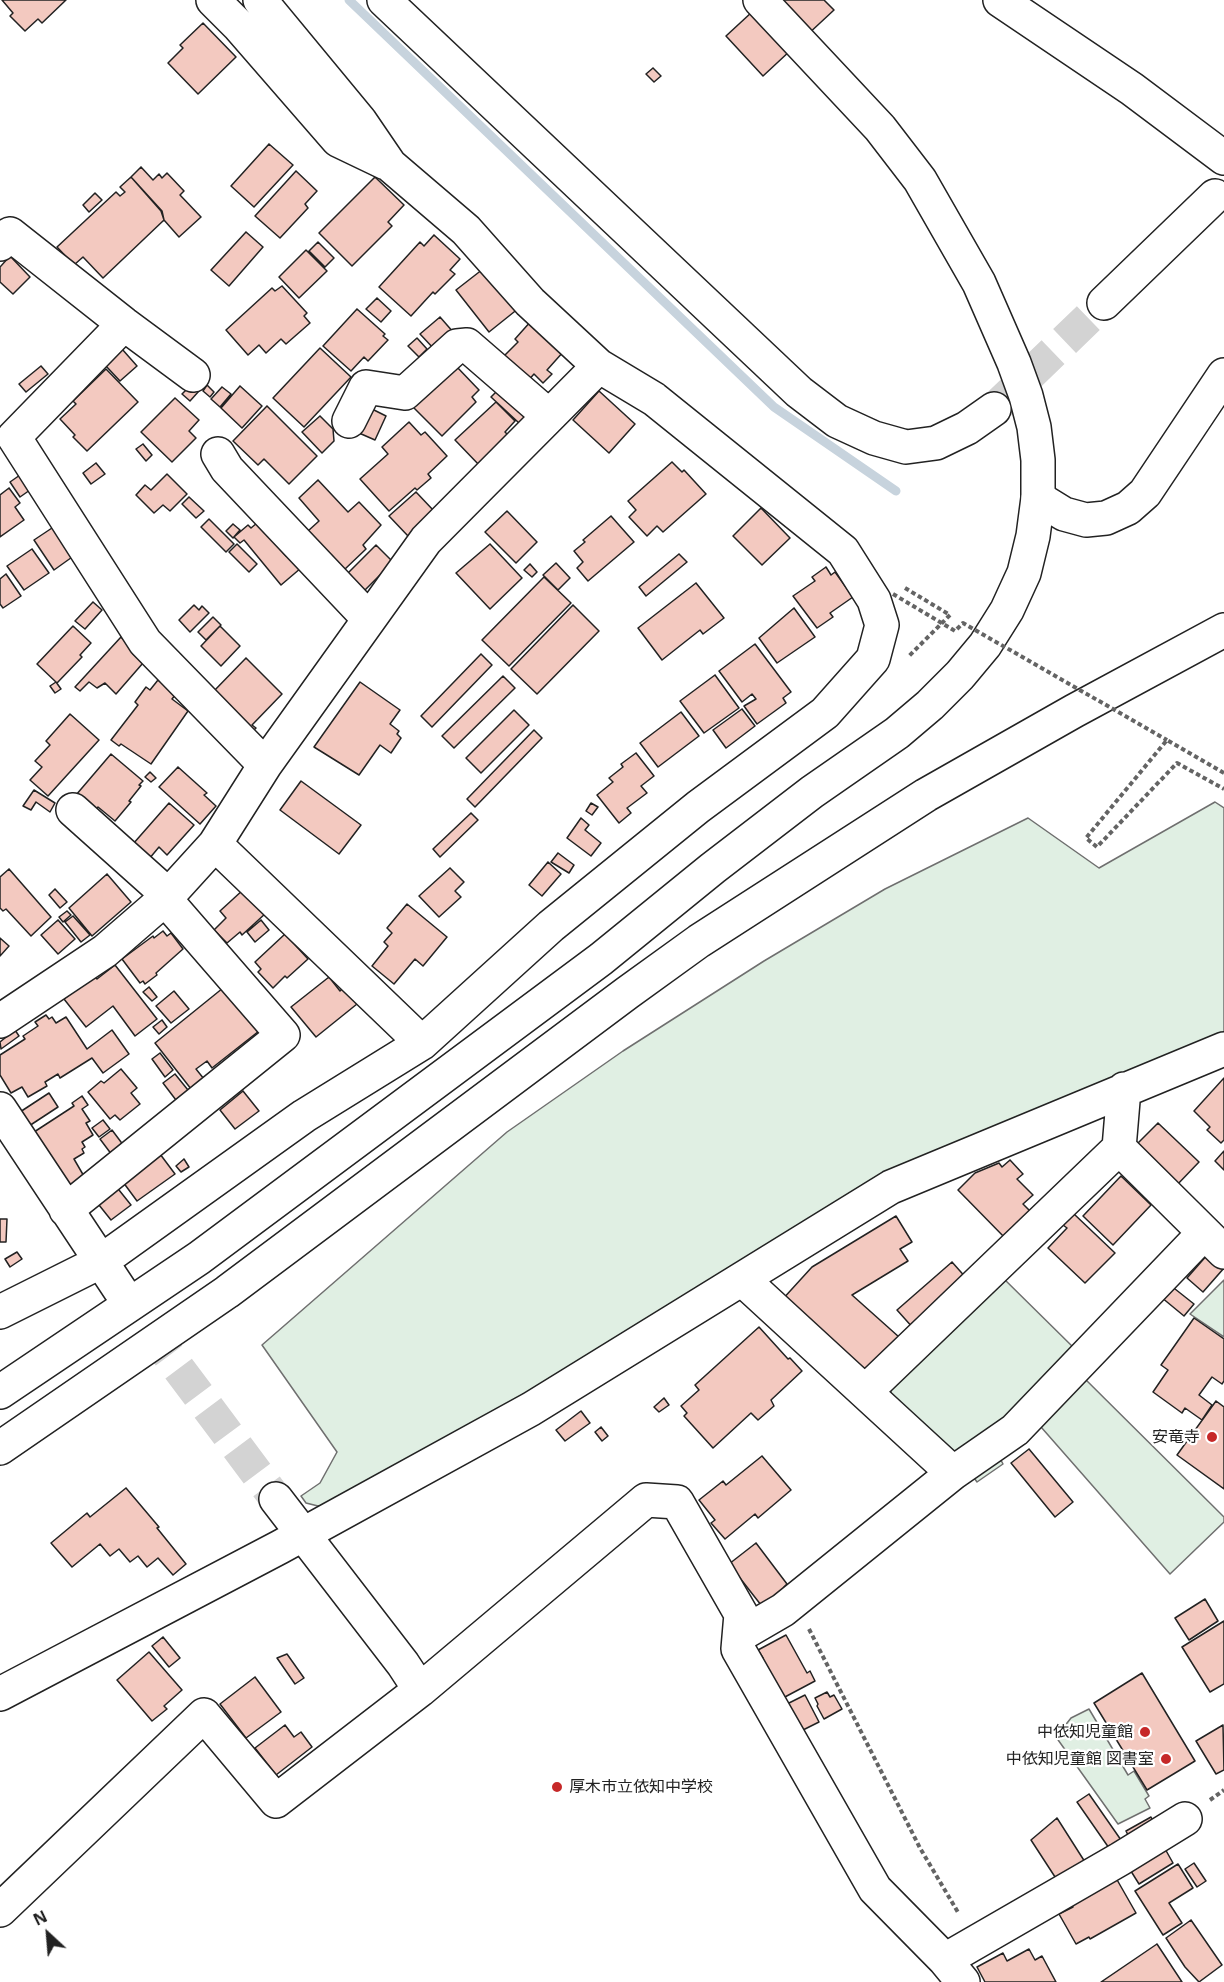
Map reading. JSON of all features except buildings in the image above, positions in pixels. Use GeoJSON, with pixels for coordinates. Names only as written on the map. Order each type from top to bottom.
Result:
{"type":"FeatureCollection","features":[{"type":"Feature","properties":{"kind":"main road"},"geometry":{"type":"LineString","coordinates":[[0,1312],[100,1262],[304,1116],[422,1043],[569,911],[698,807],[825,714],[873,659],[882,625],[874,600],[843,551],[654,399],[599,366],[530,302],[466,230],[390,165],[338,140],[238,25],[213,0]]}},
{"type":"Feature","properties":{"kind":"main road"},"geometry":{"type":"LineString","coordinates":[[260,0],[360,121],[390,165]]}},
{"type":"Feature","properties":{"kind":"main road"},"geometry":{"type":"LineString","coordinates":[[384,0],[799,392],[837,421],[874,438],[906,447],[936,442],[967,429],[994,409]]}},
{"type":"Feature","properties":{"kind":"main road"},"geometry":{"type":"LineString","coordinates":[[0,1392],[199,1258],[600,959],[812,792],[897,734],[930,705],[979,652],[1007,610],[1024,573],[1033,536],[1038,498],[1034,427],[1014,363],[979,283],[936,206],[902,154],[760,0]]}},
{"type":"Feature","properties":{"kind":"main road"},"geometry":{"type":"LineString","coordinates":[[1000,0],[1132,89],[1224,158]]}},
{"type":"Feature","properties":{"kind":"main road"},"geometry":{"type":"LineString","coordinates":[[1104,303],[1215,196]]}},
{"type":"Feature","properties":{"kind":"main road"},"geometry":{"type":"LineString","coordinates":[[0,244],[10,234],[193,375]]}},
{"type":"Feature","properties":{"kind":"main road"},"geometry":{"type":"LineString","coordinates":[[124,324],[7,433],[145,642],[265,765]]}},
{"type":"Feature","properties":{"kind":"main road"},"geometry":{"type":"LineString","coordinates":[[349,421],[366,387],[405,393],[457,346],[467,345],[549,416]]}},
{"type":"Feature","properties":{"kind":"main road"},"geometry":{"type":"LineString","coordinates":[[0,1021],[105,951],[167,897],[215,844],[265,765],[426,540],[599,366]]}},
{"type":"Feature","properties":{"kind":"main road"},"geometry":{"type":"LineString","coordinates":[[1038,498],[1064,514],[1086,520],[1106,518],[1128,508],[1145,493],[1224,375]]}},
{"type":"Feature","properties":{"kind":"main road"},"geometry":{"type":"LineString","coordinates":[[218,454],[226,469],[369,620]]}},
{"type":"Feature","properties":{"kind":"main road"},"geometry":{"type":"LineString","coordinates":[[0,1448],[227,1292],[699,941],[926,795],[1224,630]]}},
{"type":"Feature","properties":{"kind":"main road"},"geometry":{"type":"LineString","coordinates":[[66,1210],[283,1035],[167,897],[73,810]]}},
{"type":"Feature","properties":{"kind":"main road"},"geometry":{"type":"LineString","coordinates":[[215,844],[422,1043]]}},
{"type":"Feature","properties":{"kind":"main road"},"geometry":{"type":"LineString","coordinates":[[0,1694],[303,1534],[531,1409],[891,1187],[1224,1049]]}},
{"type":"Feature","properties":{"kind":"main road"},"geometry":{"type":"LineString","coordinates":[[866,1391],[1119,1148],[1124,1089]]}},
{"type":"Feature","properties":{"kind":"main road"},"geometry":{"type":"LineString","coordinates":[[0,1109],[120,1290]]}},
{"type":"Feature","properties":{"kind":"main road"},"geometry":{"type":"LineString","coordinates":[[740,1635],[783,1610],[953,1473],[1015,1430],[1214,1242],[1119,1148]]}},
{"type":"Feature","properties":{"kind":"main road"},"geometry":{"type":"LineString","coordinates":[[742,1279],[953,1473]]}},
{"type":"Feature","properties":{"kind":"main road"},"geometry":{"type":"LineString","coordinates":[[276,1499],[403,1664],[420,1690]]}},
{"type":"Feature","properties":{"kind":"main road"},"geometry":{"type":"LineString","coordinates":[[0,1910],[204,1715],[276,1801],[420,1690],[646,1500],[677,1502],[741,1614],[738,1649],[874,1888],[954,1971],[976,1944],[1185,1819]]}},
{"type":"Feature","properties":{"kind":"path"},"geometry":{"type":"LineString","coordinates":[[892,594],[955,631],[963,622],[1224,774]]}},
{"type":"Feature","properties":{"kind":"path"},"geometry":{"type":"LineString","coordinates":[[1167,740],[1086,838],[1097,847],[1177,763],[1224,789]]}},
{"type":"Feature","properties":{"kind":"path"},"geometry":{"type":"LineString","coordinates":[[795,1601],[920,1848],[976,1944]]}},
{"type":"Feature","properties":{"kind":"green space"},"geometry":{"type":"Polygon","coordinates":[[[1215,802],[1224,808],[1224,1035],[949,1145],[524,1398],[332,1504],[318,1506],[306,1503],[301,1496],[320,1483],[337,1452],[262,1345],[507,1132],[623,1051],[764,961],[885,889],[1028,818],[1099,868],[1215,802]]]}},
{"type":"Feature","properties":{"kind":"green space"},"geometry":{"type":"Polygon","coordinates":[[[1001,1276],[1075,1349],[1079,1373],[1224,1517],[1224,1522],[1170,1574],[1034,1419],[995,1449],[1003,1464],[977,1482],[960,1458],[891,1399],[891,1381],[1001,1276]]]}},
{"type":"Feature","properties":{"kind":"green space"},"geometry":{"type":"Polygon","coordinates":[[[1224,1280],[1224,1337],[1190,1314],[1224,1280]]]}},
{"type":"Feature","properties":{"kind":"green space"},"geometry":{"type":"Polygon","coordinates":[[[1089,1709],[1128,1775],[1134,1771],[1149,1796],[1145,1799],[1150,1808],[1118,1824],[1056,1737],[1071,1718],[1089,1709]]]}},
{"type":"Feature","properties":{"kind":"waterway"},"geometry":{"type":"LineString","coordinates":[[349,0],[774,407],[896,491]]}},
{"type":"Feature","properties":{"kind":"tunnel"},"geometry":{"type":"LineString","coordinates":[[994,409],[1104,303]]}},
{"type":"Feature","properties":{"kind":"tunnel"},"geometry":{"type":"LineString","coordinates":[[120,1290],[276,1499]]}},
{"type":"Feature","properties":{"kind":"place","name":"安竜寺"},"geometry":{"type":"Point","coordinates":[1212,1437]}},
{"type":"Feature","properties":{"kind":"place","name":"中依知児童館"},"geometry":{"type":"Point","coordinates":[1145,1732]}},
{"type":"Feature","properties":{"kind":"place","name":"中依知児童館 図書室"},"geometry":{"type":"Point","coordinates":[1166,1759]}},
{"type":"Feature","properties":{"kind":"place","name":"厚木市立依知中学校"},"geometry":{"type":"Point","coordinates":[557,1787]}}]}
